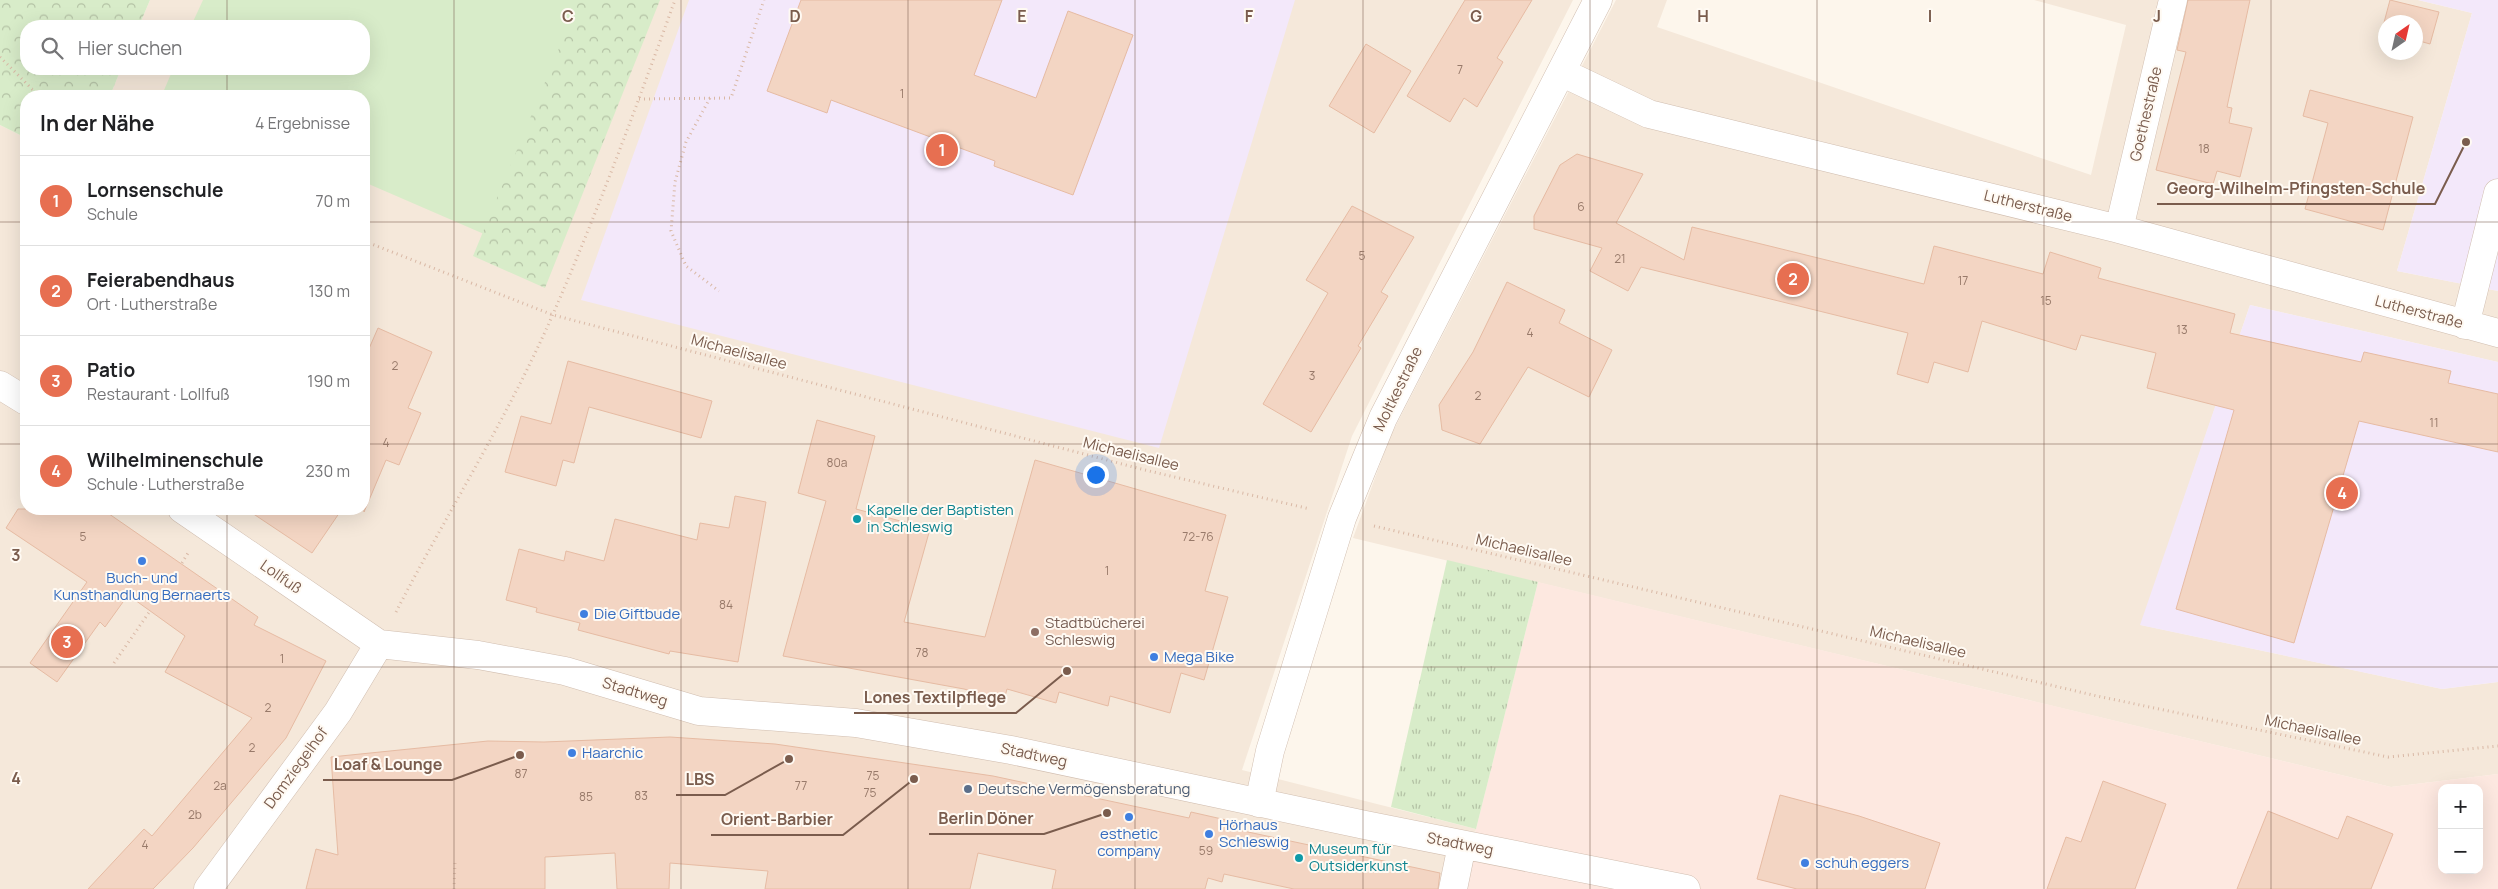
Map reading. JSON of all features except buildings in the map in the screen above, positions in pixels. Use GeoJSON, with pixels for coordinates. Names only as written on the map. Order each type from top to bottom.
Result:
{"type":"FeatureCollection","features":[{"type":"Feature","properties":{"kind":"street","name":"Moltkestraße"},"geometry":{"type":"LineString","coordinates":[[1258,803],[1270,752],[1342,518],[1383,418],[1598,0]]}},
{"type":"Feature","properties":{"kind":"street","name":"Goethestraße"},"geometry":{"type":"LineString","coordinates":[[2119,229],[2173,0]]}},
{"type":"Feature","properties":{"kind":"street","name":"Lutherstraße"},"geometry":{"type":"LineString","coordinates":[[1561,72],[1649,114],[2119,229],[2498,333]]}},
{"type":"Feature","properties":{"kind":"street"},"geometry":{"type":"LineString","coordinates":[[2465,325],[2498,193]]}},
{"type":"Feature","properties":{"kind":"street"},"geometry":{"type":"LineString","coordinates":[[0,385],[20,397]]}},
{"type":"Feature","properties":{"kind":"street","name":"Lollfuß"},"geometry":{"type":"LineString","coordinates":[[191,515],[379,644]]}},
{"type":"Feature","properties":{"kind":"street","name":"Stadtweg"},"geometry":{"type":"LineString","coordinates":[[379,644],[478,655],[566,671],[698,711],[856,723],[1011,750],[1258,803],[1686,889]]}},
{"type":"Feature","properties":{"kind":"street","name":"Domziegelhof"},"geometry":{"type":"LineString","coordinates":[[208,889],[338,712],[379,644]]}},
{"type":"Feature","properties":{"kind":"street"},"geometry":{"type":"LineString","coordinates":[[1453,889],[1462,845]]}},
{"type":"Feature","properties":{"kind":"path"},"geometry":{"type":"LineString","coordinates":[[379,644],[465,488],[553,315],[639,99],[675,0]]}},
{"type":"Feature","properties":{"kind":"path"},"geometry":{"type":"LineString","coordinates":[[639,99],[731,98],[764,0]]}},
{"type":"Feature","properties":{"kind":"path"},"geometry":{"type":"LineString","coordinates":[[0,57],[34,90]]}},
{"type":"Feature","properties":{"kind":"path"},"geometry":{"type":"LineString","coordinates":[[710,98],[686,142],[675,182],[671,232],[686,266],[719,291]]}},
{"type":"Feature","properties":{"kind":"path","name":"Michaelisallee"},"geometry":{"type":"LineString","coordinates":[[370,244],[553,315],[1145,470],[1292,504],[1342,518],[2098,696],[2388,757],[2498,746]]}},
{"type":"Feature","properties":{"kind":"path"},"geometry":{"type":"LineString","coordinates":[[114,663],[150,611]]}},
{"type":"Feature","properties":{"kind":"path"},"geometry":{"type":"LineString","coordinates":[[454,889],[455,863]]}},
{"type":"Feature","properties":{"kind":"shaded area"},"geometry":{"type":"Polygon","coordinates":[[[150,0],[1573,0],[1352,436],[1242,770],[1476,829],[1464,889],[0,889],[0,125],[20,135],[20,515],[370,515],[370,90],[112,90],[119,75],[370,75],[370,20],[142,20],[150,0]]]}},
{"type":"Feature","properties":{"kind":"shaded area"},"geometry":{"type":"Polygon","coordinates":[[[689,0],[1295,0],[1159,448],[581,300],[689,0]]]}},
{"type":"Feature","properties":{"kind":"shaded area"},"geometry":{"type":"Polygon","coordinates":[[[1616,0],[1667,0],[1657,27],[2091,175],[2126,25],[2034,0],[2418,0],[2472,13],[2397,271],[2498,291],[2498,362],[2250,305],[2141,625],[2442,689],[2498,682],[2498,774],[2391,787],[1353,538],[1390,437],[1616,0]]]}},
{"type":"Feature","properties":{"kind":"shaded area"},"geometry":{"type":"Polygon","coordinates":[[[2418,0],[2498,0],[2498,291],[2397,271],[2472,13],[2418,0]]]}},
{"type":"Feature","properties":{"kind":"shaded area"},"geometry":{"type":"Polygon","coordinates":[[[2250,305],[2498,362],[2498,682],[2442,689],[2140,625],[2250,305]]]}},
{"type":"Feature","properties":{"kind":"shaded area"},"geometry":{"type":"Polygon","coordinates":[[[1538,582],[2391,787],[2498,774],[2498,889],[1464,889],[1476,829],[1538,582]]]}},
{"type":"Feature","properties":{"kind":"green space"},"geometry":{"type":"Polygon","coordinates":[[[0,0],[150,0],[142,20],[20,20],[20,75],[119,75],[112,90],[20,90],[20,135],[0,125],[0,0]]]}},
{"type":"Feature","properties":{"kind":"green space"},"geometry":{"type":"Polygon","coordinates":[[[203,0],[584,0],[484,234],[370,185],[370,90],[164,90],[170,75],[370,75],[370,20],[194,20],[203,0]]]}},
{"type":"Feature","properties":{"kind":"green space"},"geometry":{"type":"Polygon","coordinates":[[[579,0],[660,0],[545,288],[473,256],[579,0]]]}},
{"type":"Feature","properties":{"kind":"green space"},"geometry":{"type":"Polygon","coordinates":[[[1447,560],[1538,582],[1476,829],[1391,807],[1447,560]]]}},
{"type":"Feature","properties":{"kind":"place","name":"Georg-Wilhelm-Pfingsten-Schule"},"geometry":{"type":"Point","coordinates":[2466,142]}},
{"type":"Feature","properties":{"kind":"place","name":"Lornsenschule"},"geometry":{"type":"Point","coordinates":[942,150]}},
{"type":"Feature","properties":{"kind":"place","name":"Feierabendhaus"},"geometry":{"type":"Point","coordinates":[1793,279]}},
{"type":"Feature","properties":{"kind":"place","name":"Wilhelminenschule"},"geometry":{"type":"Point","coordinates":[2342,493]}},
{"type":"Feature","properties":{"kind":"place","name":"Kapelle der Baptisten in Schleswig"},"geometry":{"type":"Point","coordinates":[857,519]}},
{"type":"Feature","properties":{"kind":"place","name":"Buch- und Kunsthandlung Bernaerts"},"geometry":{"type":"Point","coordinates":[142,561]}},
{"type":"Feature","properties":{"kind":"place","name":"Die Giftbude"},"geometry":{"type":"Point","coordinates":[584,614]}},
{"type":"Feature","properties":{"kind":"place","name":"Stadtbücherei Schleswig"},"geometry":{"type":"Point","coordinates":[1035,632]}},
{"type":"Feature","properties":{"kind":"place","name":"Patio"},"geometry":{"type":"Point","coordinates":[67,642]}},
{"type":"Feature","properties":{"kind":"place","name":"Mega Bike"},"geometry":{"type":"Point","coordinates":[1154,657]}},
{"type":"Feature","properties":{"kind":"place","name":"Lones Textilpflege"},"geometry":{"type":"Point","coordinates":[1067,671]}},
{"type":"Feature","properties":{"kind":"place","name":"Haarchic"},"geometry":{"type":"Point","coordinates":[572,753]}},
{"type":"Feature","properties":{"kind":"place","name":"Loaf & Lounge"},"geometry":{"type":"Point","coordinates":[520,755]}},
{"type":"Feature","properties":{"kind":"place","name":"LBS"},"geometry":{"type":"Point","coordinates":[789,759]}},
{"type":"Feature","properties":{"kind":"place","name":"Orient-Barbier"},"geometry":{"type":"Point","coordinates":[914,779]}},
{"type":"Feature","properties":{"kind":"place","name":"Deutsche Vermögensberatung"},"geometry":{"type":"Point","coordinates":[968,789]}},
{"type":"Feature","properties":{"kind":"place","name":"Berlin Döner"},"geometry":{"type":"Point","coordinates":[1107,813]}},
{"type":"Feature","properties":{"kind":"place","name":"esthetic company"},"geometry":{"type":"Point","coordinates":[1129,817]}},
{"type":"Feature","properties":{"kind":"place","name":"Hörhaus Schleswig"},"geometry":{"type":"Point","coordinates":[1209,834]}},
{"type":"Feature","properties":{"kind":"place","name":"Museum für Outsiderkunst"},"geometry":{"type":"Point","coordinates":[1299,858]}},
{"type":"Feature","properties":{"kind":"place","name":"schuh eggers"},"geometry":{"type":"Point","coordinates":[1805,863]}}]}
